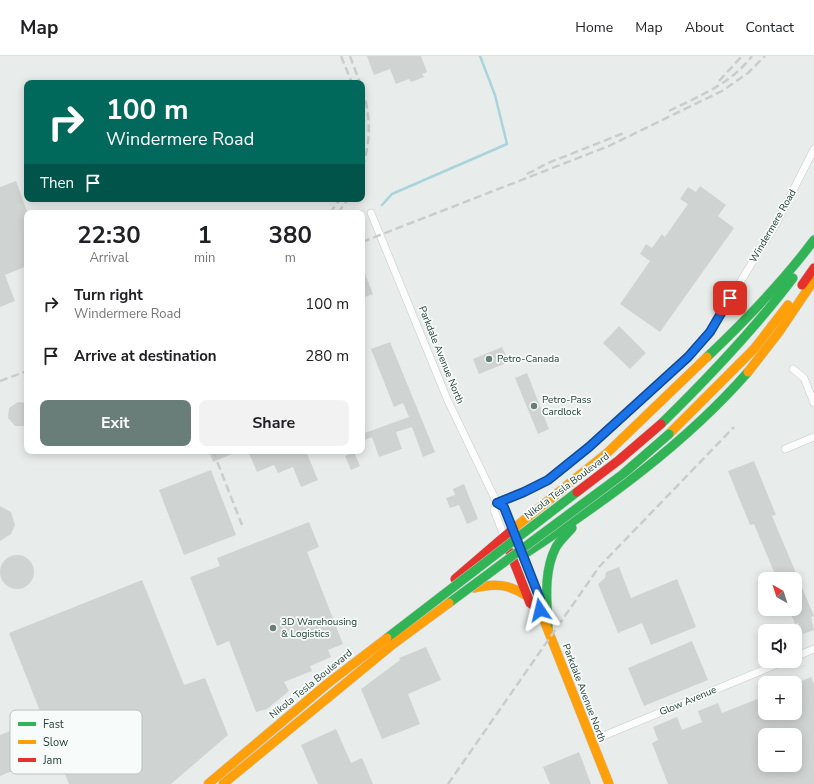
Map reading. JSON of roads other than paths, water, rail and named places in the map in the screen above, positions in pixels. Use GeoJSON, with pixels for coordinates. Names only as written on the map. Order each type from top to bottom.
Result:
{"type":"FeatureCollection","features":[{"type":"Feature","properties":{"kind":"main road"},"geometry":{"type":"LineString","coordinates":[[216,784],[414,622],[431,600],[504,536],[606,454],[750,316],[797,263],[814,240]]}},
{"type":"Feature","properties":{"kind":"main road","name":"Nikola Tesla Boulevard"},"geometry":{"type":"LineString","coordinates":[[208,784],[327,684],[619,460],[661,424],[712,375],[770,311],[814,247]]}},
{"type":"Feature","properties":{"kind":"main road","name":"Nikola Tesla Boulevard"},"geometry":{"type":"LineString","coordinates":[[223,784],[392,644],[623,474],[669,434],[754,349],[779,318],[814,268]]}},
{"type":"Feature","properties":{"kind":"main road"},"geometry":{"type":"LineString","coordinates":[[414,622],[440,611],[513,562],[589,510],[673,446],[741,380],[775,338],[814,280]]}},
{"type":"Feature","properties":{"kind":"main road"},"geometry":{"type":"LineString","coordinates":[[513,562],[518,542],[557,494]]}},
{"type":"Feature","properties":{"kind":"main road"},"geometry":{"type":"LineString","coordinates":[[548,630],[547,598],[550,560],[557,546],[589,510]]}},
{"type":"Feature","properties":{"kind":"main road"},"geometry":{"type":"LineString","coordinates":[[440,611],[509,549],[513,538],[513,529]]}},
{"type":"Feature","properties":{"kind":"main road","name":"Parkdale Avenue North"},"geometry":{"type":"LineString","coordinates":[[513,529],[540,599],[540,610],[609,784]]}},
{"type":"Feature","properties":{"kind":"main road","name":"Parkdale Avenue North"},"geometry":{"type":"LineString","coordinates":[[504,536],[530,603],[540,610]]}},
{"type":"Feature","properties":{"kind":"main road"},"geometry":{"type":"LineString","coordinates":[[474,588],[499,584],[516,588],[528,596]]}},
{"type":"Feature","properties":{"kind":"street","name":"Windermere Road"},"geometry":{"type":"LineString","coordinates":[[497,503],[548,480],[589,447],[688,357],[710,332],[776,224],[814,149]]}},
{"type":"Feature","properties":{"kind":"street","name":"Parkdale Avenue North"},"geometry":{"type":"LineString","coordinates":[[371,213],[448,401],[497,503],[504,507],[513,529]]}},
{"type":"Feature","properties":{"kind":"street"},"geometry":{"type":"LineString","coordinates":[[794,369],[804,378],[814,403]]}},
{"type":"Feature","properties":{"kind":"street"},"geometry":{"type":"LineString","coordinates":[[785,449],[814,437]]}},
{"type":"Feature","properties":{"kind":"street","name":"Parkdale Avenue North"},"geometry":{"type":"LineString","coordinates":[[497,503],[494,510],[504,536]]}},
{"type":"Feature","properties":{"kind":"street"},"geometry":{"type":"LineString","coordinates":[[802,654],[814,649]]}},
{"type":"Feature","properties":{"kind":"street","name":"Glow Avenue"},"geometry":{"type":"LineString","coordinates":[[591,741],[768,668]]}},
{"type":"Feature","properties":{"kind":"waterway"},"geometry":{"type":"LineString","coordinates":[[382,205],[392,194],[507,144],[495,95],[480,56]]}},
{"type":"Feature","properties":{"kind":"railway"},"geometry":{"type":"LineString","coordinates":[[341,56],[351,80]]}},
{"type":"Feature","properties":{"kind":"railway"},"geometry":{"type":"LineString","coordinates":[[350,56],[359,80]]}},
{"type":"Feature","properties":{"kind":"railway"},"geometry":{"type":"LineString","coordinates":[[719,81],[742,56]]}},
{"type":"Feature","properties":{"kind":"railway"},"geometry":{"type":"LineString","coordinates":[[669,111],[724,82],[744,66],[752,56]]}},
{"type":"Feature","properties":{"kind":"railway"},"geometry":{"type":"LineString","coordinates":[[365,241],[609,146],[722,91],[748,73],[765,56]]}},
{"type":"Feature","properties":{"kind":"railway"},"geometry":{"type":"LineString","coordinates":[[365,99],[369,128],[365,158]]}},
{"type":"Feature","properties":{"kind":"railway"},"geometry":{"type":"LineString","coordinates":[[527,174],[548,163],[624,133]]}},
{"type":"Feature","properties":{"kind":"railway"},"geometry":{"type":"LineString","coordinates":[[332,210],[338,202]]}},
{"type":"Feature","properties":{"kind":"railway"},"geometry":{"type":"LineString","coordinates":[[340,210],[346,202]]}},
{"type":"Feature","properties":{"kind":"railway"},"geometry":{"type":"LineString","coordinates":[[0,381],[24,372]]}},
{"type":"Feature","properties":{"kind":"railway"},"geometry":{"type":"LineString","coordinates":[[448,784],[599,567],[734,427]]}},
{"type":"Feature","properties":{"kind":"railway"},"geometry":{"type":"LineString","coordinates":[[214,454],[242,525]]}},
{"type":"Feature","properties":{"kind":"place","name":"Petro-Canada"},"geometry":{"type":"Point","coordinates":[489,359]}},
{"type":"Feature","properties":{"kind":"place","name":"Petro-Pass Cardlock"},"geometry":{"type":"Point","coordinates":[534,406]}},
{"type":"Feature","properties":{"kind":"place","name":"3D Warehousing & Logistics"},"geometry":{"type":"Point","coordinates":[273,628]}}]}
